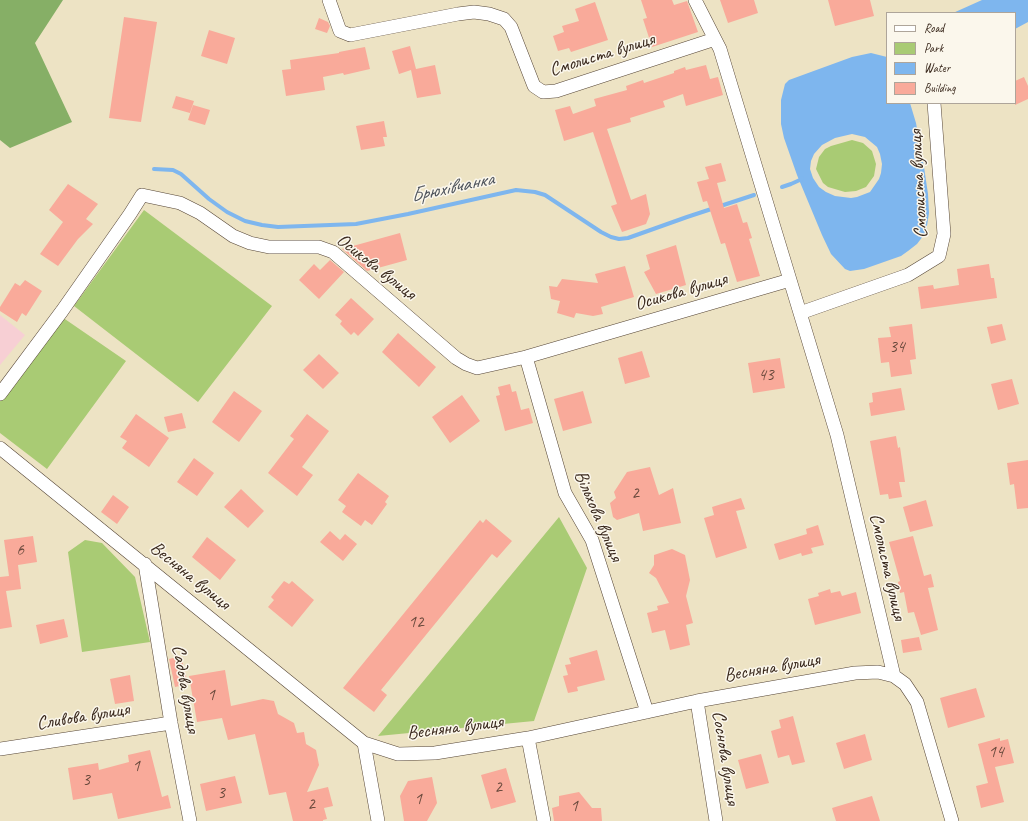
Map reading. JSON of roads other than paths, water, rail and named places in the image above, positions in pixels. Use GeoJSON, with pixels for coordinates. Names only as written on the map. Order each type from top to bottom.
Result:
{"type":"FeatureCollection","features":[{"type":"Feature","properties":{"kind":"street","name":"Смолиста вулиця"},"geometry":{"type":"LineString","coordinates":[[329,0],[340,31],[350,35],[469,13],[489,14],[504,19],[511,27],[534,86],[543,92],[556,91],[715,39]]}},
{"type":"Feature","properties":{"kind":"street","name":"Смолиста вулиця"},"geometry":{"type":"LineString","coordinates":[[695,0],[720,49],[837,435],[894,676]]}},
{"type":"Feature","properties":{"kind":"street","name":"Смолиста вулиця"},"geometry":{"type":"LineString","coordinates":[[800,313],[908,275],[939,256],[944,234],[934,104]]}},
{"type":"Feature","properties":{"kind":"street","name":"Осикова вулиця"},"geometry":{"type":"LineString","coordinates":[[0,394],[62,311],[142,195],[180,203],[200,213],[233,236],[250,243],[269,247],[319,247],[334,252],[456,358],[477,368],[526,356],[790,280]]}},
{"type":"Feature","properties":{"kind":"street","name":"Вільхова вулиця"},"geometry":{"type":"LineString","coordinates":[[526,356],[565,493],[592,540],[647,712]]}},
{"type":"Feature","properties":{"kind":"street","name":"Весняна вулиця"},"geometry":{"type":"LineString","coordinates":[[0,448],[364,743],[398,754],[435,753],[528,738],[697,701],[856,673],[878,672],[894,676]]}},
{"type":"Feature","properties":{"kind":"street","name":"Садова вулиця"},"geometry":{"type":"LineString","coordinates":[[145,564],[171,722],[190,821]]}},
{"type":"Feature","properties":{"kind":"street"},"geometry":{"type":"LineString","coordinates":[[894,676],[905,684],[917,702],[952,821]]}},
{"type":"Feature","properties":{"kind":"street","name":"Соснова вулиця"},"geometry":{"type":"LineString","coordinates":[[697,701],[716,821]]}},
{"type":"Feature","properties":{"kind":"street","name":"Сливова вулиця"},"geometry":{"type":"LineString","coordinates":[[0,749],[171,722]]}},
{"type":"Feature","properties":{"kind":"street"},"geometry":{"type":"LineString","coordinates":[[528,738],[544,821]]}},
{"type":"Feature","properties":{"kind":"street"},"geometry":{"type":"LineString","coordinates":[[364,743],[378,821]]}},
{"type":"Feature","properties":{"kind":"water"},"geometry":{"type":"Polygon","coordinates":[[[982,0],[1028,0],[1028,22],[1016,28],[1016,12],[955,12],[982,0]]]}},
{"type":"Feature","properties":{"kind":"water"},"geometry":{"type":"Polygon","coordinates":[[[871,53],[886,57],[886,104],[910,104],[916,123],[928,194],[929,213],[926,232],[917,244],[901,256],[864,269],[850,271],[845,269],[831,254],[797,175],[784,138],[781,124],[781,100],[785,84],[789,80],[852,57],[871,53]],[[852,134],[835,138],[822,145],[814,154],[810,169],[813,178],[819,187],[835,196],[851,198],[870,192],[879,179],[881,173],[882,164],[877,147],[865,137],[852,134]]]}},
{"type":"Feature","properties":{"kind":"waterway","name":"Брюхівчанка"},"geometry":{"type":"LineString","coordinates":[[154,169],[173,170],[181,174],[209,199],[227,212],[245,221],[278,227],[356,224],[516,190],[535,192],[545,195],[601,232],[619,239],[628,238],[754,195]]}},
{"type":"Feature","properties":{"kind":"waterway","name":"Брюхівчанка"},"geometry":{"type":"LineString","coordinates":[[782,187],[802,178]]}}]}
